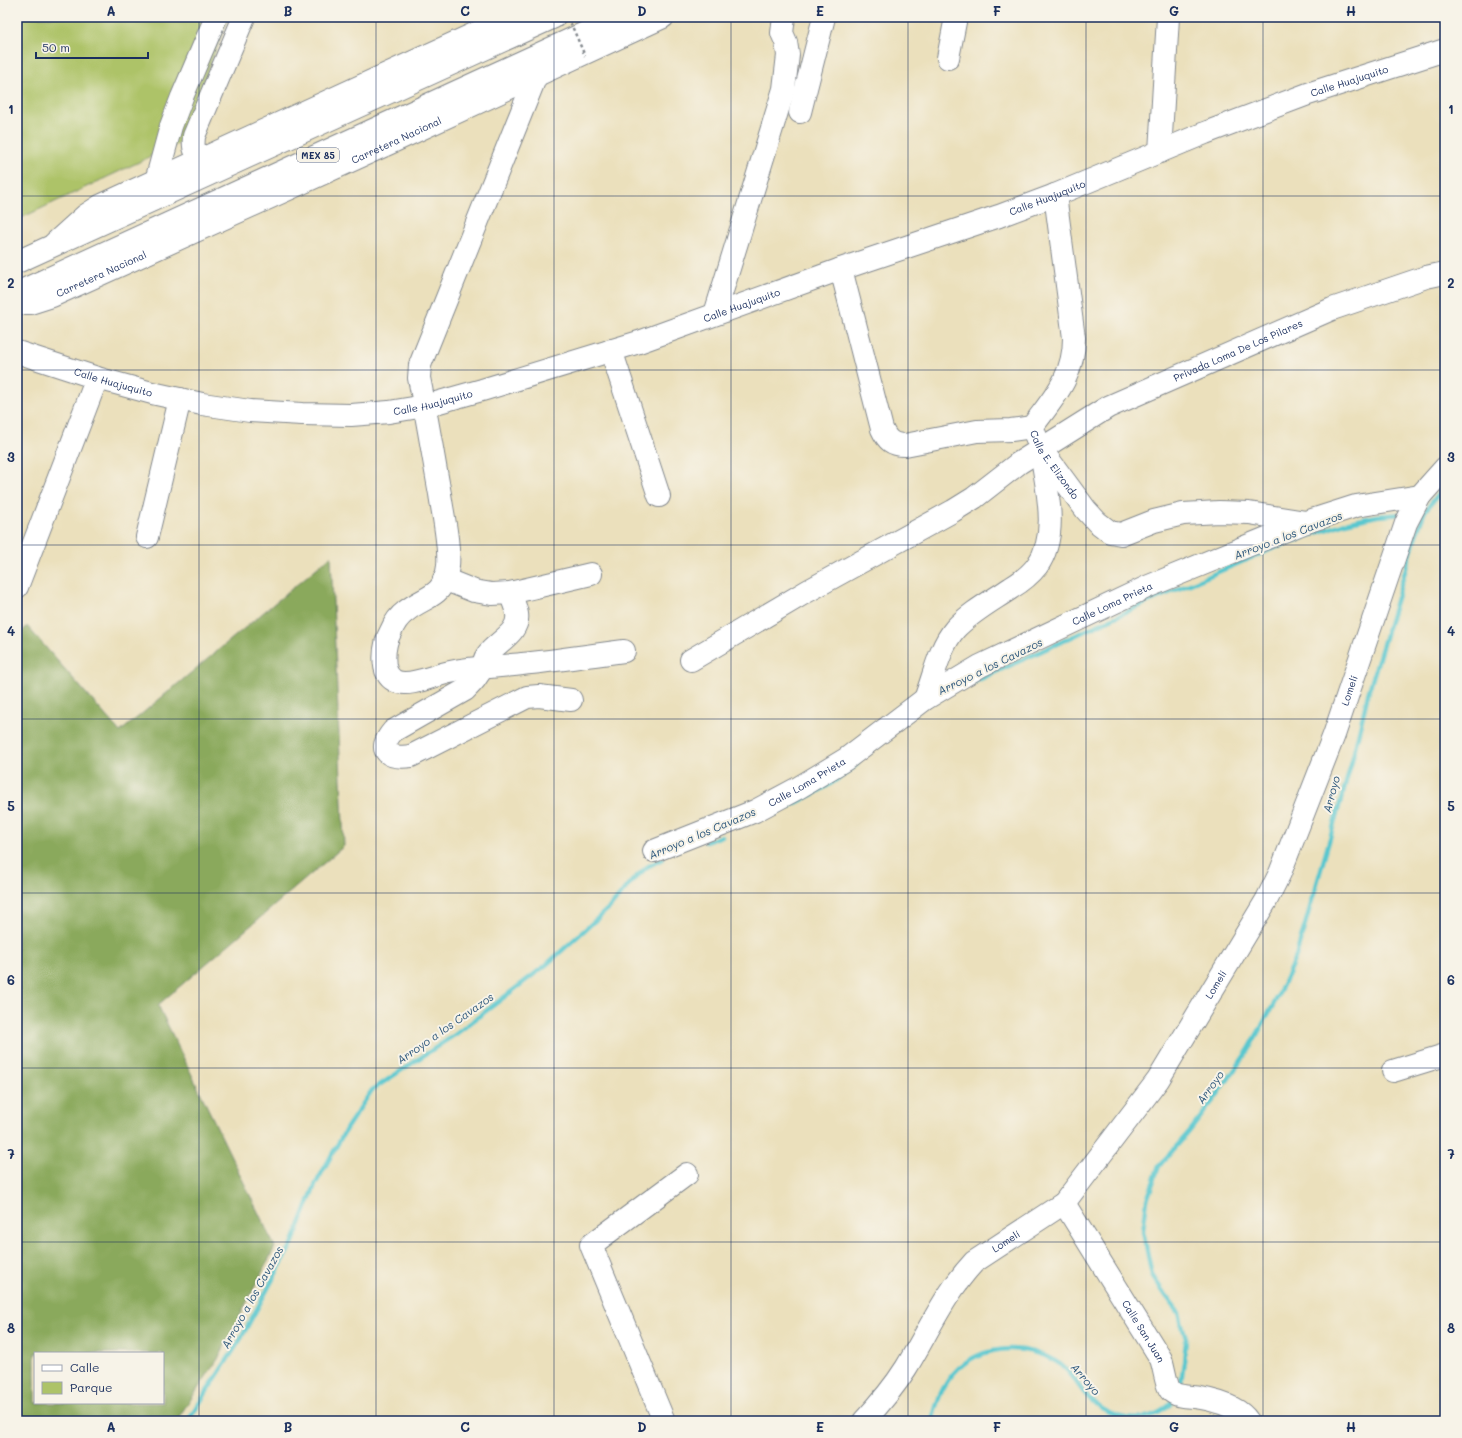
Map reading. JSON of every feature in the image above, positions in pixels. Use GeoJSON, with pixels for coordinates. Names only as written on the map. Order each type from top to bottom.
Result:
{"type":"FeatureCollection","features":[{"type":"Feature","properties":{"kind":"main road"},"geometry":{"type":"LineString","coordinates":[[156,181],[171,126],[216,17]]}},
{"type":"Feature","properties":{"kind":"main road"},"geometry":{"type":"LineString","coordinates":[[205,158],[198,154],[193,147],[194,136],[244,17]]}},
{"type":"Feature","properties":{"kind":"main road","name":"MEX 85"},"geometry":{"type":"LineString","coordinates":[[51,246],[72,226],[90,212],[126,193],[156,181],[511,17]]}},
{"type":"Feature","properties":{"kind":"main road","name":"MEX 85"},"geometry":{"type":"LineString","coordinates":[[18,260],[554,17]]}},
{"type":"Feature","properties":{"kind":"main road","name":"Carretera Nacional"},"geometry":{"type":"LineString","coordinates":[[17,294],[620,17]]}},
{"type":"Feature","properties":{"kind":"main road","name":"Carretera Nacional"},"geometry":{"type":"LineString","coordinates":[[17,303],[30,303],[52,296],[663,17]]}},
{"type":"Feature","properties":{"kind":"main road"},"geometry":{"type":"LineString","coordinates":[[715,314],[784,89],[788,55],[786,42],[782,33],[784,17]]}},
{"type":"Feature","properties":{"kind":"main road"},"geometry":{"type":"LineString","coordinates":[[800,112],[824,17]]}},
{"type":"Feature","properties":{"kind":"main road"},"geometry":{"type":"LineString","coordinates":[[948,58],[956,17]]}},
{"type":"Feature","properties":{"kind":"main road"},"geometry":{"type":"LineString","coordinates":[[1160,152],[1168,17]]}},
{"type":"Feature","properties":{"kind":"main road","name":"Calle Huajuquito"},"geometry":{"type":"LineString","coordinates":[[17,352],[97,378],[152,393],[202,404],[250,411],[316,415],[358,415],[389,412],[424,406],[482,390],[639,342],[841,269],[1055,196],[1160,152],[1308,94],[1445,50]]}},
{"type":"Feature","properties":{"kind":"main road"},"geometry":{"type":"LineString","coordinates":[[536,76],[420,365],[419,378],[446,535],[448,566],[440,590],[405,611],[397,620],[390,633],[385,649],[385,663],[388,675],[393,680],[402,684],[460,670],[624,651]]}},
{"type":"Feature","properties":{"kind":"main road","name":"Calle E. Elizondo"},"geometry":{"type":"LineString","coordinates":[[1055,196],[1074,338],[1074,351],[1068,373],[1061,387],[1032,427],[1041,449],[1086,510],[1097,522],[1110,532],[1120,534],[1154,521],[1182,514],[1219,512],[1249,513],[1306,522]]}},
{"type":"Feature","properties":{"kind":"main road"},"geometry":{"type":"LineString","coordinates":[[841,269],[882,429],[888,440],[898,445],[905,445],[977,431],[1011,430],[1032,427]]}},
{"type":"Feature","properties":{"kind":"main road","name":"Privada Loma De Los Pilares"},"geometry":{"type":"LineString","coordinates":[[691,660],[806,592],[953,512],[974,498],[1019,463],[1108,407],[1332,309],[1426,277],[1445,273]]}},
{"type":"Feature","properties":{"kind":"main road"},"geometry":{"type":"LineString","coordinates":[[611,350],[659,496]]}},
{"type":"Feature","properties":{"kind":"main road"},"geometry":{"type":"LineString","coordinates":[[17,587],[97,378]]}},
{"type":"Feature","properties":{"kind":"main road"},"geometry":{"type":"LineString","coordinates":[[147,537],[180,399]]}},
{"type":"Feature","properties":{"kind":"main road"},"geometry":{"type":"LineString","coordinates":[[925,699],[941,654],[954,630],[968,617],[1024,579],[1037,566],[1044,553],[1048,537],[1050,518],[1041,449]]}},
{"type":"Feature","properties":{"kind":"main road","name":"Lomelí"},"geometry":{"type":"LineString","coordinates":[[864,1421],[881,1402],[905,1370],[962,1274],[974,1262],[1064,1203],[1158,1080],[1266,901],[1277,880],[1334,735],[1406,523],[1420,496],[1445,468]]}},
{"type":"Feature","properties":{"kind":"main road","name":"Calle Loma Prieta"},"geometry":{"type":"LineString","coordinates":[[654,851],[755,811],[798,788],[846,759],[925,699],[980,666],[1149,586],[1306,522],[1356,506],[1420,496]]}},
{"type":"Feature","properties":{"kind":"main road"},"geometry":{"type":"LineString","coordinates":[[444,579],[474,591],[492,594],[510,593],[592,574]]}},
{"type":"Feature","properties":{"kind":"main road"},"geometry":{"type":"LineString","coordinates":[[510,593],[517,614],[516,624],[510,633],[485,657],[482,668],[472,684],[466,690],[393,731],[385,744],[385,750],[394,757],[411,756],[527,697],[539,696],[571,700]]}},
{"type":"Feature","properties":{"kind":"main road"},"geometry":{"type":"LineString","coordinates":[[1393,1071],[1445,1054]]}},
{"type":"Feature","properties":{"kind":"main road"},"geometry":{"type":"LineString","coordinates":[[664,1421],[591,1245],[687,1174]]}},
{"type":"Feature","properties":{"kind":"main road","name":"Calle San Juan"},"geometry":{"type":"LineString","coordinates":[[1064,1203],[1161,1359],[1168,1385],[1176,1394],[1201,1398],[1236,1410],[1248,1421]]}},
{"type":"Feature","properties":{"kind":"path"},"geometry":{"type":"LineString","coordinates":[[568,17],[585,56]]}},
{"type":"Feature","properties":{"kind":"green space"},"geometry":{"type":"Polygon","coordinates":[[[17,17],[229,17],[179,143],[17,220],[17,17]]]}},
{"type":"Feature","properties":{"kind":"green space"},"geometry":{"type":"Polygon","coordinates":[[[331,556],[344,846],[158,1005],[275,1247],[218,1359],[176,1421],[17,1421],[17,638],[27,626],[120,732],[331,556]]]}},
{"type":"Feature","properties":{"kind":"waterway","name":"Arroyo"},"geometry":{"type":"LineString","coordinates":[[1180,1389],[1186,1339],[1179,1313],[1152,1275],[1143,1231],[1147,1200],[1159,1166],[1189,1132],[1216,1097],[1249,1049],[1276,1000],[1296,956],[1351,765],[1368,694],[1416,535],[1425,511],[1445,486]]}},
{"type":"Feature","properties":{"kind":"waterway","name":"Arroyo a los Cavazos"},"geometry":{"type":"LineString","coordinates":[[974,682],[1148,602],[1272,549],[1345,523],[1377,516],[1403,514]]}},
{"type":"Feature","properties":{"kind":"waterway","name":"Arroyo a los Cavazos"},"geometry":{"type":"LineString","coordinates":[[776,812],[818,791],[838,779],[857,764]]}},
{"type":"Feature","properties":{"kind":"waterway","name":"Arroyo a los Cavazos"},"geometry":{"type":"LineString","coordinates":[[706,842],[722,836]]}},
{"type":"Feature","properties":{"kind":"waterway","name":"Arroyo a los Cavazos"},"geometry":{"type":"LineString","coordinates":[[188,1421],[240,1340],[293,1242],[315,1185],[346,1129],[372,1090],[456,1034],[546,965],[610,907],[633,880],[647,867],[662,859]]}},
{"type":"Feature","properties":{"kind":"waterway","name":"Arroyo"},"geometry":{"type":"LineString","coordinates":[[932,1421],[942,1391],[954,1373],[979,1355],[1009,1349],[1024,1350],[1040,1354],[1061,1364],[1070,1373],[1085,1394],[1103,1409],[1118,1416],[1134,1419],[1150,1416],[1164,1410],[1174,1399]]}}]}
